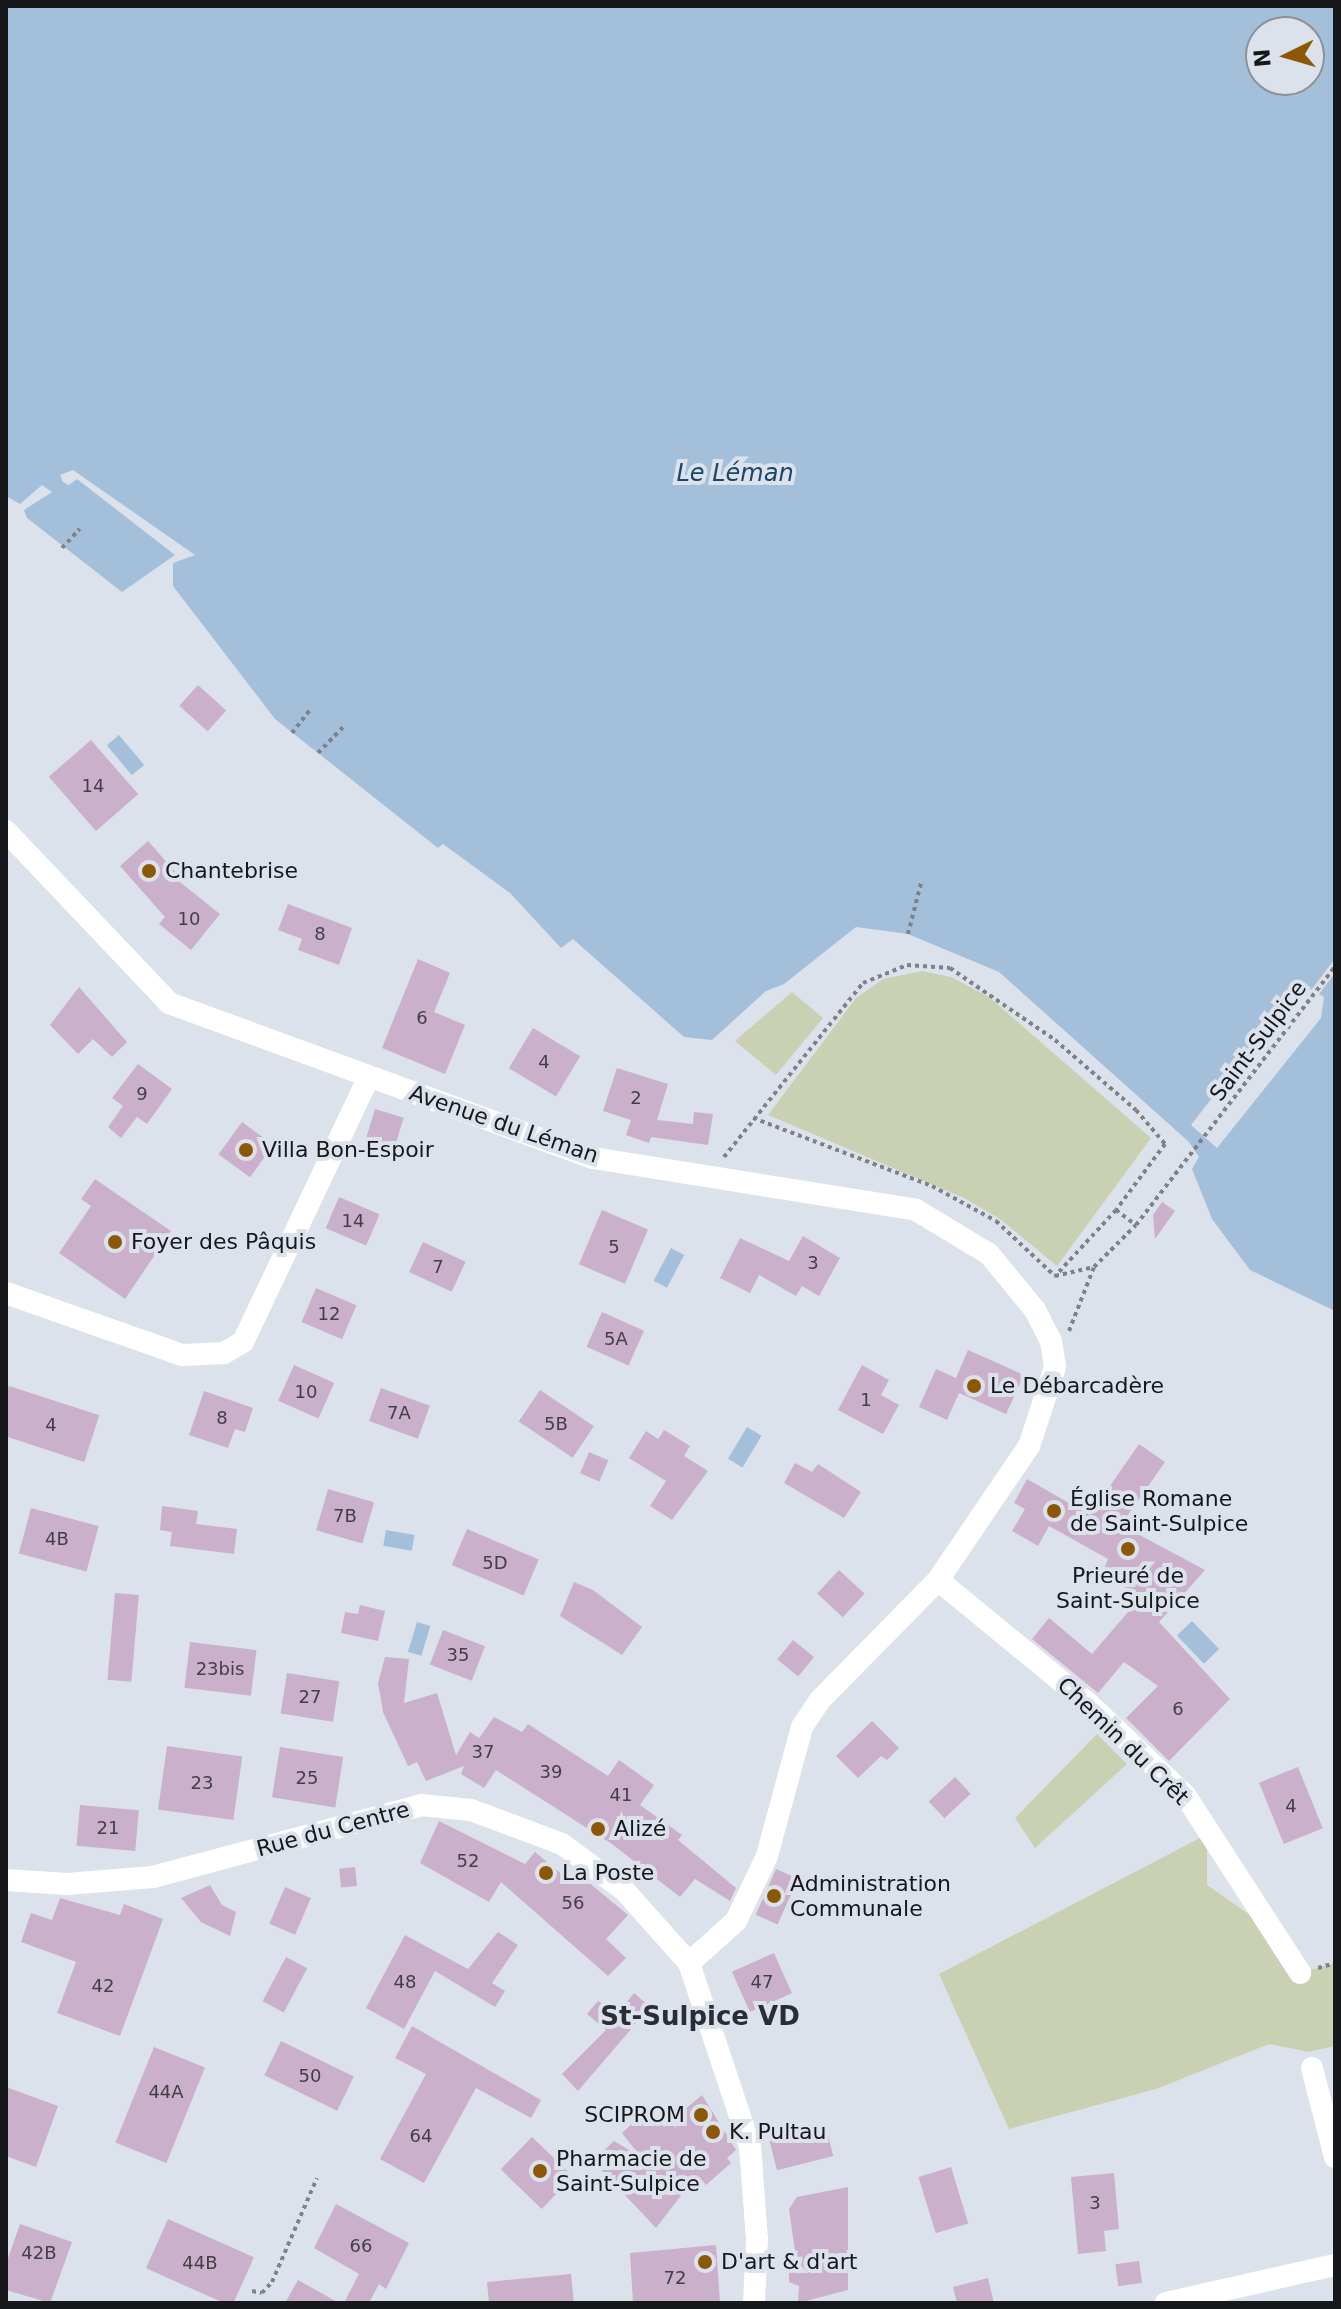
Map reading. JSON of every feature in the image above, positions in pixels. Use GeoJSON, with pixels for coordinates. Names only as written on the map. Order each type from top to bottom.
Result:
{"type":"FeatureCollection","features":[{"type":"Feature","properties":{"kind":"street","name":"Avenue du Léman"},"geometry":{"type":"LineString","coordinates":[[6,831],[169,1003],[593,1158],[904,1207],[950,1227],[989,1254],[1035,1310],[1051,1341],[1055,1367]]}},
{"type":"Feature","properties":{"kind":"street"},"geometry":{"type":"LineString","coordinates":[[6,1293],[182,1355],[224,1353],[243,1342],[369,1077]]}},
{"type":"Feature","properties":{"kind":"street"},"geometry":{"type":"LineString","coordinates":[[689,1963],[736,1921],[767,1856],[802,1727],[938,1580],[1029,1446],[1055,1367]]}},
{"type":"Feature","properties":{"kind":"street","name":"Chemin du Crêt"},"geometry":{"type":"LineString","coordinates":[[938,1580],[1089,1704],[1185,1795],[1300,1973]]}},
{"type":"Feature","properties":{"kind":"street","name":"Rue du Centre"},"geometry":{"type":"LineString","coordinates":[[6,1880],[80,1883],[153,1877],[350,1821],[440,1804],[503,1818],[562,1844],[624,1890],[689,1963],[750,2146],[757,2239],[754,2303]]}},
{"type":"Feature","properties":{"kind":"street"},"geometry":{"type":"LineString","coordinates":[[1312,2068],[1335,2157]]}},
{"type":"Feature","properties":{"kind":"street"},"geometry":{"type":"LineString","coordinates":[[1166,2303],[1335,2265]]}},
{"type":"Feature","properties":{"kind":"path"},"geometry":{"type":"LineString","coordinates":[[62,548],[80,529]]}},
{"type":"Feature","properties":{"kind":"path"},"geometry":{"type":"LineString","coordinates":[[292,733],[311,709]]}},
{"type":"Feature","properties":{"kind":"path"},"geometry":{"type":"LineString","coordinates":[[318,753],[343,727]]}},
{"type":"Feature","properties":{"kind":"path"},"geometry":{"type":"LineString","coordinates":[[908,934],[921,883]]}},
{"type":"Feature","properties":{"kind":"path"},"geometry":{"type":"LineString","coordinates":[[710,1175],[863,983],[887,970],[929,965],[971,978],[1055,1040],[1136,1110],[1165,1144],[1116,1210],[1055,1276]]}},
{"type":"Feature","properties":{"kind":"path","name":"Saint-Sulpice"},"geometry":{"type":"LineString","coordinates":[[1055,1367],[1094,1267],[1136,1225],[1335,967]]}},
{"type":"Feature","properties":{"kind":"path"},"geometry":{"type":"LineString","coordinates":[[1116,1210],[1136,1225]]}},
{"type":"Feature","properties":{"kind":"path"},"geometry":{"type":"LineString","coordinates":[[252,2291],[262,2293],[272,2282],[317,2178]]}},
{"type":"Feature","properties":{"kind":"green space"},"geometry":{"type":"Polygon","coordinates":[[[922,971],[951,977],[989,997],[1151,1138],[1057,1266],[1000,1219],[964,1198],[768,1115],[856,998],[883,979],[922,971]]]}},
{"type":"Feature","properties":{"kind":"green space"},"geometry":{"type":"Polygon","coordinates":[[[792,992],[823,1018],[776,1075],[735,1041],[792,992]]]}},
{"type":"Feature","properties":{"kind":"green space"},"geometry":{"type":"Polygon","coordinates":[[[1097,1734],[1127,1764],[1035,1848],[1015,1818],[1097,1734]]]}},
{"type":"Feature","properties":{"kind":"green space"},"geometry":{"type":"Polygon","coordinates":[[[1200,1838],[1207,1848],[1207,1885],[1253,1917],[1300,1973],[1335,1963],[1335,2046],[1309,2052],[1269,2044],[1156,2089],[1009,2129],[939,1974],[1200,1838]]]}},
{"type":"Feature","properties":{"kind":"water","name":"Le Léman"},"geometry":{"type":"Polygon","coordinates":[[[6,6],[1335,6],[1334,960],[1312,989],[1294,992],[1191,1125],[1217,1148],[1321,1018],[1324,997],[1319,994],[1335,973],[1335,1311],[1250,1270],[1212,1219],[1192,1169],[1199,1157],[1189,1142],[999,972],[908,934],[856,927],[784,984],[766,991],[712,1040],[684,1037],[573,939],[561,948],[510,893],[443,844],[438,848],[275,719],[173,586],[173,563],[195,555],[73,470],[60,475],[63,482],[69,485],[77,479],[175,555],[122,592],[27,518],[24,510],[52,492],[42,485],[20,504],[6,496],[6,6]]]}},
{"type":"Feature","properties":{"kind":"water"},"geometry":{"type":"Polygon","coordinates":[[[119,735],[144,765],[132,775],[107,745],[119,735]]]}},
{"type":"Feature","properties":{"kind":"water"},"geometry":{"type":"Polygon","coordinates":[[[671,1248],[684,1255],[667,1288],[654,1281],[671,1248]]]}},
{"type":"Feature","properties":{"kind":"water"},"geometry":{"type":"Polygon","coordinates":[[[747,1427],[762,1436],[743,1467],[728,1459],[747,1427]]]}},
{"type":"Feature","properties":{"kind":"water"},"geometry":{"type":"Polygon","coordinates":[[[386,1530],[415,1535],[412,1551],[383,1546],[386,1530]]]}},
{"type":"Feature","properties":{"kind":"water"},"geometry":{"type":"Polygon","coordinates":[[[1192,1621],[1219,1649],[1204,1664],[1177,1636],[1192,1621]]]}},
{"type":"Feature","properties":{"kind":"water"},"geometry":{"type":"Polygon","coordinates":[[[417,1622],[430,1626],[421,1656],[408,1652],[417,1622]]]}},
{"type":"Feature","properties":{"kind":"building"},"geometry":{"type":"Polygon","coordinates":[[[198,685],[226,710],[208,731],[179,706],[198,685]]]}},
{"type":"Feature","properties":{"kind":"building"},"geometry":{"type":"Polygon","coordinates":[[[91,740],[138,794],[96,831],[49,777],[91,740]]]}},
{"type":"Feature","properties":{"kind":"building"},"geometry":{"type":"Polygon","coordinates":[[[148,841],[178,875],[175,878],[220,914],[191,950],[159,924],[165,917],[120,866],[148,841]]]}},
{"type":"Feature","properties":{"kind":"building"},"geometry":{"type":"Polygon","coordinates":[[[288,904],[352,928],[339,965],[298,950],[302,939],[278,930],[288,904]]]}},
{"type":"Feature","properties":{"kind":"building"},"geometry":{"type":"Polygon","coordinates":[[[418,959],[450,973],[434,1012],[465,1025],[445,1074],[382,1048],[418,959]]]}},
{"type":"Feature","properties":{"kind":"building"},"geometry":{"type":"Polygon","coordinates":[[[79,987],[127,1042],[112,1057],[93,1039],[78,1054],[50,1025],[79,987]]]}},
{"type":"Feature","properties":{"kind":"building"},"geometry":{"type":"Polygon","coordinates":[[[533,1028],[580,1056],[556,1097],[509,1068],[533,1028]]]}},
{"type":"Feature","properties":{"kind":"building"},"geometry":{"type":"Polygon","coordinates":[[[138,1064],[172,1089],[147,1124],[137,1117],[121,1138],[108,1127],[123,1106],[112,1098],[138,1064]]]}},
{"type":"Feature","properties":{"kind":"building"},"geometry":{"type":"Polygon","coordinates":[[[617,1068],[668,1084],[657,1120],[693,1124],[694,1112],[713,1114],[708,1145],[651,1137],[649,1143],[626,1135],[631,1120],[603,1111],[617,1068]]]}},
{"type":"Feature","properties":{"kind":"building"},"geometry":{"type":"Polygon","coordinates":[[[375,1109],[404,1118],[392,1155],[364,1146],[375,1109]]]}},
{"type":"Feature","properties":{"kind":"building","name":"Villa Bon-Espoir"},"geometry":{"type":"Polygon","coordinates":[[[242,1122],[274,1145],[250,1177],[218,1154],[242,1122]]]}},
{"type":"Feature","properties":{"kind":"building","name":"Foyer des Pâquis"},"geometry":{"type":"Polygon","coordinates":[[[95,1179],[171,1231],[125,1299],[59,1253],[91,1206],[81,1199],[95,1179]]]}},
{"type":"Feature","properties":{"kind":"building"},"geometry":{"type":"Polygon","coordinates":[[[339,1197],[380,1214],[366,1245],[326,1228],[339,1197]]]}},
{"type":"Feature","properties":{"kind":"building"},"geometry":{"type":"Polygon","coordinates":[[[1162,1202],[1175,1211],[1155,1239],[1153,1215],[1162,1202]]]}},
{"type":"Feature","properties":{"kind":"building"},"geometry":{"type":"Polygon","coordinates":[[[602,1210],[648,1230],[625,1284],[579,1264],[602,1210]]]}},
{"type":"Feature","properties":{"kind":"building"},"geometry":{"type":"Polygon","coordinates":[[[803,1236],[840,1258],[819,1296],[802,1286],[796,1296],[759,1275],[750,1293],[720,1278],[740,1238],[789,1261],[803,1236]]]}},
{"type":"Feature","properties":{"kind":"building"},"geometry":{"type":"Polygon","coordinates":[[[423,1242],[466,1262],[452,1292],[409,1272],[423,1242]]]}},
{"type":"Feature","properties":{"kind":"building"},"geometry":{"type":"Polygon","coordinates":[[[316,1288],[357,1305],[342,1339],[302,1322],[316,1288]]]}},
{"type":"Feature","properties":{"kind":"building"},"geometry":{"type":"Polygon","coordinates":[[[602,1312],[644,1331],[629,1365],[587,1347],[602,1312]]]}},
{"type":"Feature","properties":{"kind":"building","name":"Le Débarcadère"},"geometry":{"type":"Polygon","coordinates":[[[968,1350],[1024,1375],[1006,1414],[959,1393],[947,1420],[919,1407],[936,1369],[956,1378],[968,1350]]]}},
{"type":"Feature","properties":{"kind":"building"},"geometry":{"type":"Polygon","coordinates":[[[294,1365],[334,1383],[318,1419],[278,1401],[294,1365]]]}},
{"type":"Feature","properties":{"kind":"building"},"geometry":{"type":"Polygon","coordinates":[[[862,1365],[889,1380],[881,1395],[899,1405],[883,1434],[838,1410],[862,1365]]]}},
{"type":"Feature","properties":{"kind":"building"},"geometry":{"type":"Polygon","coordinates":[[[9,1386],[99,1415],[84,1462],[6,1437],[6,1395],[9,1386]]]}},
{"type":"Feature","properties":{"kind":"building"},"geometry":{"type":"Polygon","coordinates":[[[381,1388],[430,1406],[418,1439],[369,1421],[381,1388]]]}},
{"type":"Feature","properties":{"kind":"building"},"geometry":{"type":"Polygon","coordinates":[[[540,1390],[594,1426],[573,1458],[519,1422],[540,1390]]]}},
{"type":"Feature","properties":{"kind":"building"},"geometry":{"type":"Polygon","coordinates":[[[204,1391],[253,1408],[245,1432],[235,1429],[228,1448],[189,1435],[204,1391]]]}},
{"type":"Feature","properties":{"kind":"building"},"geometry":{"type":"Polygon","coordinates":[[[664,1430],[690,1446],[684,1456],[708,1471],[672,1520],[650,1506],[666,1481],[629,1458],[646,1431],[658,1439],[664,1430]]]}},
{"type":"Feature","properties":{"kind":"building"},"geometry":{"type":"Polygon","coordinates":[[[1139,1444],[1165,1462],[1121,1525],[1205,1570],[1159,1622],[1230,1699],[1169,1761],[1126,1718],[1158,1686],[1124,1662],[1098,1693],[1032,1639],[1049,1618],[1092,1654],[1140,1598],[1103,1572],[1108,1559],[1049,1526],[1038,1546],[1012,1531],[1025,1509],[1014,1503],[1027,1479],[1090,1515],[1139,1444]]]}},
{"type":"Feature","properties":{"kind":"building"},"geometry":{"type":"Polygon","coordinates":[[[589,1452],[608,1460],[599,1481],[580,1473],[589,1452]]]}},
{"type":"Feature","properties":{"kind":"building"},"geometry":{"type":"Polygon","coordinates":[[[795,1463],[812,1472],[818,1464],[861,1492],[844,1518],[784,1483],[795,1463]]]}},
{"type":"Feature","properties":{"kind":"building"},"geometry":{"type":"Polygon","coordinates":[[[328,1489],[374,1502],[362,1544],[316,1530],[328,1489]]]}},
{"type":"Feature","properties":{"kind":"building"},"geometry":{"type":"Polygon","coordinates":[[[162,1506],[198,1511],[196,1524],[237,1529],[234,1554],[170,1546],[172,1532],[160,1530],[162,1506]]]}},
{"type":"Feature","properties":{"kind":"building"},"geometry":{"type":"Polygon","coordinates":[[[31,1508],[99,1526],[86,1572],[19,1553],[31,1508]]]}},
{"type":"Feature","properties":{"kind":"building"},"geometry":{"type":"Polygon","coordinates":[[[467,1529],[539,1559],[524,1595],[452,1565],[467,1529]]]}},
{"type":"Feature","properties":{"kind":"building"},"geometry":{"type":"Polygon","coordinates":[[[839,1570],[865,1594],[843,1617],[817,1593],[839,1570]]]}},
{"type":"Feature","properties":{"kind":"building"},"geometry":{"type":"Polygon","coordinates":[[[574,1582],[593,1590],[642,1627],[622,1655],[560,1616],[574,1582]]]}},
{"type":"Feature","properties":{"kind":"building"},"geometry":{"type":"Polygon","coordinates":[[[115,1593],[139,1595],[131,1682],[107,1680],[115,1593]]]}},
{"type":"Feature","properties":{"kind":"building"},"geometry":{"type":"Polygon","coordinates":[[[360,1605],[385,1611],[378,1641],[341,1633],[345,1612],[358,1614],[360,1605]]]}},
{"type":"Feature","properties":{"kind":"building"},"geometry":{"type":"Polygon","coordinates":[[[443,1630],[485,1646],[472,1681],[430,1665],[443,1630]]]}},
{"type":"Feature","properties":{"kind":"building"},"geometry":{"type":"Polygon","coordinates":[[[793,1640],[814,1657],[798,1676],[777,1659],[793,1640]]]}},
{"type":"Feature","properties":{"kind":"building"},"geometry":{"type":"Polygon","coordinates":[[[190,1642],[257,1650],[251,1696],[184,1688],[190,1642]]]}},
{"type":"Feature","properties":{"kind":"building"},"geometry":{"type":"Polygon","coordinates":[[[385,1657],[409,1659],[404,1703],[437,1693],[456,1755],[470,1732],[479,1738],[494,1717],[522,1732],[528,1724],[608,1776],[619,1760],[654,1785],[640,1805],[682,1835],[678,1840],[736,1888],[730,1901],[695,1879],[680,1897],[612,1844],[496,1770],[484,1788],[461,1774],[464,1766],[426,1781],[417,1762],[408,1766],[383,1712],[378,1683],[385,1657]]]}},
{"type":"Feature","properties":{"kind":"building"},"geometry":{"type":"Polygon","coordinates":[[[287,1673],[339,1681],[333,1722],[281,1713],[287,1673]]]}},
{"type":"Feature","properties":{"kind":"building"},"geometry":{"type":"Polygon","coordinates":[[[872,1721],[899,1748],[887,1760],[881,1756],[858,1778],[836,1756],[872,1721]]]}},
{"type":"Feature","properties":{"kind":"building"},"geometry":{"type":"Polygon","coordinates":[[[167,1746],[242,1757],[233,1820],[158,1809],[167,1746]]]}},
{"type":"Feature","properties":{"kind":"building"},"geometry":{"type":"Polygon","coordinates":[[[280,1747],[343,1757],[335,1807],[272,1797],[280,1747]]]}},
{"type":"Feature","properties":{"kind":"building"},"geometry":{"type":"Polygon","coordinates":[[[1298,1767],[1323,1828],[1284,1844],[1259,1783],[1298,1767]]]}},
{"type":"Feature","properties":{"kind":"building"},"geometry":{"type":"Polygon","coordinates":[[[955,1777],[971,1794],[944,1818],[929,1802],[955,1777]]]}},
{"type":"Feature","properties":{"kind":"building"},"geometry":{"type":"Polygon","coordinates":[[[80,1805],[139,1810],[135,1851],[76,1846],[80,1805]]]}},
{"type":"Feature","properties":{"kind":"building"},"geometry":{"type":"Polygon","coordinates":[[[439,1821],[525,1864],[535,1852],[569,1880],[576,1872],[628,1915],[606,1939],[626,1958],[608,1976],[501,1882],[489,1902],[420,1863],[439,1821]]]}},
{"type":"Feature","properties":{"kind":"building"},"geometry":{"type":"Polygon","coordinates":[[[355,1867],[357,1886],[341,1888],[339,1869],[355,1867]]]}},
{"type":"Feature","properties":{"kind":"building","name":"Administration Communale"},"geometry":{"type":"Polygon","coordinates":[[[776,1869],[798,1879],[778,1924],[756,1915],[776,1869]]]}},
{"type":"Feature","properties":{"kind":"building"},"geometry":{"type":"Polygon","coordinates":[[[210,1885],[222,1905],[236,1912],[230,1936],[201,1922],[181,1898],[210,1885]]]}},
{"type":"Feature","properties":{"kind":"building"},"geometry":{"type":"Polygon","coordinates":[[[285,1887],[311,1898],[295,1935],[269,1924],[285,1887]]]}},
{"type":"Feature","properties":{"kind":"building"},"geometry":{"type":"Polygon","coordinates":[[[60,1898],[120,1915],[124,1904],[163,1919],[120,2036],[57,2013],[76,1962],[21,1942],[31,1913],[52,1920],[60,1898]]]}},
{"type":"Feature","properties":{"kind":"building"},"geometry":{"type":"Polygon","coordinates":[[[498,1932],[518,1945],[492,1983],[505,1991],[495,2007],[435,1971],[404,2029],[366,2008],[405,1935],[468,1969],[498,1932]]]}},
{"type":"Feature","properties":{"kind":"building","name":"Administration Communale"},"geometry":{"type":"Polygon","coordinates":[[[774,1953],[792,1993],[750,2012],[732,1972],[774,1953]]]}},
{"type":"Feature","properties":{"kind":"building"},"geometry":{"type":"Polygon","coordinates":[[[286,1957],[307,1968],[284,2012],[263,2001],[286,1957]]]}},
{"type":"Feature","properties":{"kind":"building"},"geometry":{"type":"Polygon","coordinates":[[[634,1993],[650,2007],[578,2091],[562,2074],[606,2030],[587,2014],[598,2001],[618,2014],[634,1993]]]}},
{"type":"Feature","properties":{"kind":"building"},"geometry":{"type":"Polygon","coordinates":[[[412,2026],[541,2100],[531,2118],[476,2088],[424,2183],[380,2159],[426,2074],[395,2058],[412,2026]]]}},
{"type":"Feature","properties":{"kind":"building"},"geometry":{"type":"Polygon","coordinates":[[[281,2041],[354,2077],[337,2111],[264,2075],[281,2041]]]}},
{"type":"Feature","properties":{"kind":"building"},"geometry":{"type":"Polygon","coordinates":[[[154,2047],[205,2068],[166,2163],[115,2142],[154,2047]]]}},
{"type":"Feature","properties":{"kind":"building"},"geometry":{"type":"Polygon","coordinates":[[[6,2087],[58,2106],[36,2167],[6,2156],[6,2087]]]}},
{"type":"Feature","properties":{"kind":"building"},"geometry":{"type":"Polygon","coordinates":[[[702,2095],[736,2150],[727,2158],[731,2163],[706,2185],[702,2180],[686,2189],[656,2228],[593,2161],[614,2141],[641,2157],[622,2133],[648,2109],[664,2127],[702,2095]]]}},
{"type":"Feature","properties":{"kind":"building"},"geometry":{"type":"Polygon","coordinates":[[[826,2127],[833,2156],[777,2170],[770,2141],[826,2127]]]}},
{"type":"Feature","properties":{"kind":"building"},"geometry":{"type":"Polygon","coordinates":[[[532,2137],[573,2177],[542,2209],[501,2169],[532,2137]]]}},
{"type":"Feature","properties":{"kind":"building"},"geometry":{"type":"Polygon","coordinates":[[[951,2167],[968,2223],[936,2233],[918,2177],[951,2167]]]}},
{"type":"Feature","properties":{"kind":"building"},"geometry":{"type":"Polygon","coordinates":[[[1114,2173],[1119,2229],[1104,2231],[1106,2251],[1078,2254],[1071,2177],[1114,2173]]]}},
{"type":"Feature","properties":{"kind":"building"},"geometry":{"type":"Polygon","coordinates":[[[848,2187],[848,2290],[798,2303],[799,2286],[789,2282],[789,2260],[796,2258],[789,2209],[797,2197],[848,2187]]]}},
{"type":"Feature","properties":{"kind":"building"},"geometry":{"type":"Polygon","coordinates":[[[336,2204],[409,2243],[386,2289],[379,2284],[369,2303],[344,2303],[359,2274],[314,2248],[336,2204]]]}},
{"type":"Feature","properties":{"kind":"building"},"geometry":{"type":"Polygon","coordinates":[[[168,2219],[254,2257],[233,2303],[224,2303],[146,2268],[168,2219]]]}},
{"type":"Feature","properties":{"kind":"building"},"geometry":{"type":"Polygon","coordinates":[[[20,2224],[72,2242],[50,2303],[6,2290],[6,2264],[20,2224]]]}},
{"type":"Feature","properties":{"kind":"building"},"geometry":{"type":"Polygon","coordinates":[[[716,2245],[720,2303],[633,2303],[630,2253],[716,2245]]]}},
{"type":"Feature","properties":{"kind":"building"},"geometry":{"type":"Polygon","coordinates":[[[1139,2261],[1142,2283],[1118,2286],[1115,2264],[1139,2261]]]}},
{"type":"Feature","properties":{"kind":"building"},"geometry":{"type":"Polygon","coordinates":[[[571,2274],[574,2303],[489,2303],[487,2282],[571,2274]]]}},
{"type":"Feature","properties":{"kind":"building"},"geometry":{"type":"Polygon","coordinates":[[[988,2278],[994,2303],[957,2303],[953,2287],[988,2278]]]}},
{"type":"Feature","properties":{"kind":"building"},"geometry":{"type":"Polygon","coordinates":[[[298,2280],[339,2303],[285,2303],[298,2280]]]}},
{"type":"Feature","properties":{"kind":"place","name":"Chantebrise"},"geometry":{"type":"Point","coordinates":[149,871]}},
{"type":"Feature","properties":{"kind":"place","name":"Villa Bon-Espoir"},"geometry":{"type":"Point","coordinates":[246,1150]}},
{"type":"Feature","properties":{"kind":"place","name":"Foyer des Pâquis"},"geometry":{"type":"Point","coordinates":[115,1242]}},
{"type":"Feature","properties":{"kind":"place","name":"Le Débarcadère"},"geometry":{"type":"Point","coordinates":[974,1386]}},
{"type":"Feature","properties":{"kind":"place","name":"Église Romane de Saint-Sulpice"},"geometry":{"type":"Point","coordinates":[1054,1511]}},
{"type":"Feature","properties":{"kind":"place","name":"Prieuré de Saint-Sulpice"},"geometry":{"type":"Point","coordinates":[1128,1549]}},
{"type":"Feature","properties":{"kind":"place","name":"Alizé"},"geometry":{"type":"Point","coordinates":[598,1829]}},
{"type":"Feature","properties":{"kind":"place","name":"La Poste"},"geometry":{"type":"Point","coordinates":[546,1873]}},
{"type":"Feature","properties":{"kind":"place","name":"Administration Communale"},"geometry":{"type":"Point","coordinates":[774,1896]}},
{"type":"Feature","properties":{"kind":"place","name":"SCIPROM"},"geometry":{"type":"Point","coordinates":[701,2115]}},
{"type":"Feature","properties":{"kind":"place","name":"K. Pultau"},"geometry":{"type":"Point","coordinates":[713,2132]}},
{"type":"Feature","properties":{"kind":"place","name":"Pharmacie de Saint-Sulpice"},"geometry":{"type":"Point","coordinates":[540,2171]}},
{"type":"Feature","properties":{"kind":"place","name":"D'art & d'art"},"geometry":{"type":"Point","coordinates":[705,2262]}},
{"type":"Feature","properties":{"kind":"district","name":"St-Sulpice VD"},"geometry":{"type":"Point","coordinates":[700,2017]}}]}
